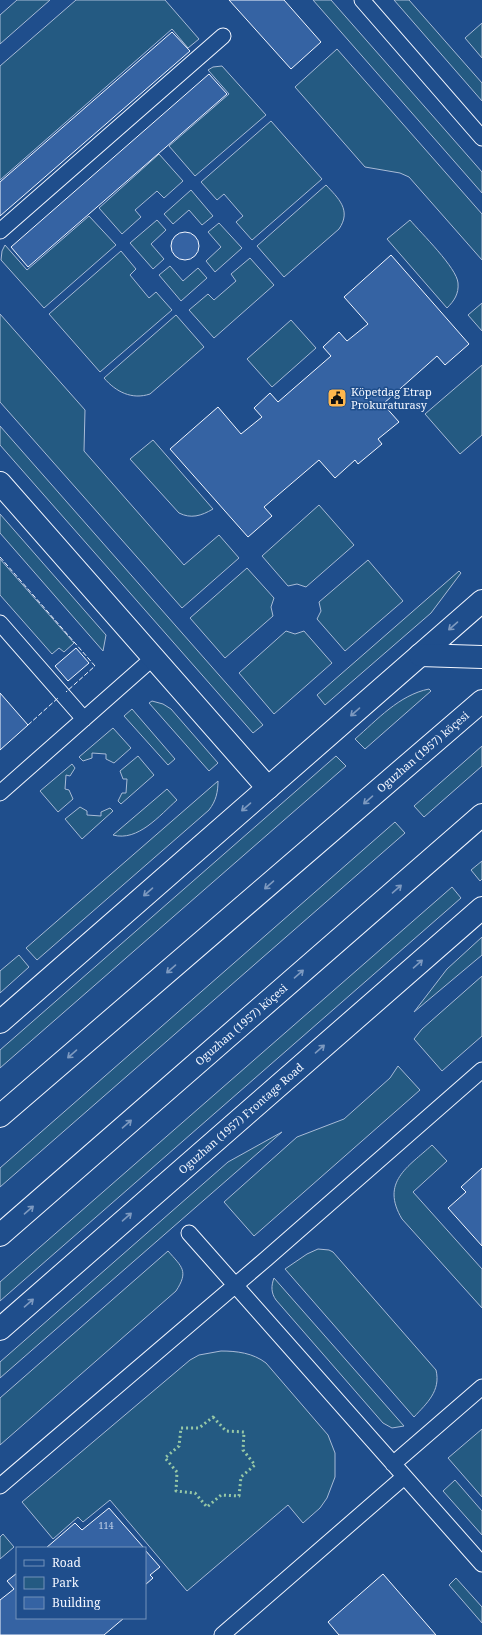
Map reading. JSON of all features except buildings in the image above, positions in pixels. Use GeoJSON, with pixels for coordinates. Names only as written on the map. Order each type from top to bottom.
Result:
{"type":"FeatureCollection","features":[{"type":"Feature","properties":{"kind":"street"},"geometry":{"type":"LineString","coordinates":[[0,483],[268,788]]}},
{"type":"Feature","properties":{"kind":"street"},"geometry":{"type":"LineString","coordinates":[[0,1022],[482,601]]}},
{"type":"Feature","properties":{"kind":"street"},"geometry":{"type":"LineString","coordinates":[[420,655],[482,657]]}},
{"type":"Feature","properties":{"kind":"street","name":"Oguzhan (1957) köçesi"},"geometry":{"type":"LineString","coordinates":[[0,1116],[482,701]]}},
{"type":"Feature","properties":{"kind":"street","name":"Oguzhan (1957) köçesi"},"geometry":{"type":"LineString","coordinates":[[0,1235],[482,815]]}},
{"type":"Feature","properties":{"kind":"street","name":"Oguzhan (1957) Frontage Road"},"geometry":{"type":"LineString","coordinates":[[0,1328],[482,908]]}},
{"type":"Feature","properties":{"kind":"lane"},"geometry":{"type":"LineString","coordinates":[[362,0],[482,138]]}},
{"type":"Feature","properties":{"kind":"lane"},"geometry":{"type":"LineString","coordinates":[[0,231],[223,36]]}},
{"type":"Feature","properties":{"kind":"lane"},"geometry":{"type":"LineString","coordinates":[[0,624],[84,719]]}},
{"type":"Feature","properties":{"kind":"lane"},"geometry":{"type":"LineString","coordinates":[[0,793],[153,658]]}},
{"type":"Feature","properties":{"kind":"lane"},"geometry":{"type":"LineString","coordinates":[[0,1486],[235,1286],[482,1070]]}},
{"type":"Feature","properties":{"kind":"lane"},"geometry":{"type":"LineString","coordinates":[[189,1233],[482,1564]]}},
{"type":"Feature","properties":{"kind":"lane"},"geometry":{"type":"LineString","coordinates":[[393,1464],[482,1387]]}},
{"type":"Feature","properties":{"kind":"lane"},"geometry":{"type":"LineString","coordinates":[[222,1635],[404,1477]]}},
{"type":"Feature","properties":{"kind":"green space"},"geometry":{"type":"Polygon","coordinates":[[[17,0],[50,0],[0,44],[0,15],[17,0]]]}},
{"type":"Feature","properties":{"kind":"green space"},"geometry":{"type":"Polygon","coordinates":[[[76,0],[165,0],[199,39],[188,48],[172,29],[0,180],[0,66],[76,0]]]}},
{"type":"Feature","properties":{"kind":"green space"},"geometry":{"type":"Polygon","coordinates":[[[313,0],[331,0],[482,172],[482,193],[313,0]]]}},
{"type":"Feature","properties":{"kind":"green space"},"geometry":{"type":"Polygon","coordinates":[[[394,0],[409,0],[482,83],[482,101],[394,0]]]}},
{"type":"Feature","properties":{"kind":"green space"},"geometry":{"type":"Polygon","coordinates":[[[482,23],[482,58],[465,38],[482,23]]]}},
{"type":"Feature","properties":{"kind":"green space"},"geometry":{"type":"Polygon","coordinates":[[[337,49],[482,214],[482,260],[409,177],[400,173],[365,167],[295,87],[337,49]]]}},
{"type":"Feature","properties":{"kind":"green space"},"geometry":{"type":"Polygon","coordinates":[[[222,66],[266,115],[195,176],[169,146],[229,94],[208,70],[213,67],[222,66]]]}},
{"type":"Feature","properties":{"kind":"green space"},"geometry":{"type":"Polygon","coordinates":[[[271,121],[322,179],[252,240],[236,222],[243,216],[224,194],[217,200],[201,182],[271,121]]]}},
{"type":"Feature","properties":{"kind":"green space"},"geometry":{"type":"Polygon","coordinates":[[[159,154],[183,181],[164,198],[157,191],[135,210],[141,217],[122,234],[99,208],[159,154]]]}},
{"type":"Feature","properties":{"kind":"green space"},"geometry":{"type":"Polygon","coordinates":[[[326,185],[342,205],[344,210],[343,222],[339,229],[284,277],[257,246],[326,185]]]}},
{"type":"Feature","properties":{"kind":"green space"},"geometry":{"type":"Polygon","coordinates":[[[191,190],[213,216],[202,225],[189,210],[173,224],[164,214],[191,190]]]}},
{"type":"Feature","properties":{"kind":"green space"},"geometry":{"type":"Polygon","coordinates":[[[89,216],[116,245],[44,308],[1,260],[2,251],[5,245],[27,270],[89,216]]]}},
{"type":"Feature","properties":{"kind":"green space"},"geometry":{"type":"Polygon","coordinates":[[[157,220],[166,230],[151,244],[164,259],[153,269],[130,243],[157,220]]]}},
{"type":"Feature","properties":{"kind":"green space"},"geometry":{"type":"Polygon","coordinates":[[[410,220],[445,260],[456,277],[458,283],[457,294],[447,308],[387,239],[410,220]]]}},
{"type":"Feature","properties":{"kind":"green space"},"geometry":{"type":"Polygon","coordinates":[[[219,223],[242,248],[215,272],[206,261],[221,247],[208,232],[219,223]]]}},
{"type":"Feature","properties":{"kind":"green space"},"geometry":{"type":"Polygon","coordinates":[[[121,251],[136,269],[130,275],[149,298],[156,292],[172,310],[100,372],[49,314],[121,251]]]}},
{"type":"Feature","properties":{"kind":"green space"},"geometry":{"type":"Polygon","coordinates":[[[250,258],[274,285],[214,338],[189,310],[208,294],[214,300],[236,281],[231,274],[250,258]]]}},
{"type":"Feature","properties":{"kind":"green space"},"geometry":{"type":"Polygon","coordinates":[[[170,266],[183,281],[198,268],[207,278],[181,301],[159,275],[170,266]]]}},
{"type":"Feature","properties":{"kind":"green space"},"geometry":{"type":"Polygon","coordinates":[[[482,303],[482,331],[468,315],[482,303]]]}},
{"type":"Feature","properties":{"kind":"green space"},"geometry":{"type":"Polygon","coordinates":[[[0,314],[85,410],[84,451],[184,565],[219,535],[239,558],[182,608],[0,402],[0,314]]]}},
{"type":"Feature","properties":{"kind":"green space"},"geometry":{"type":"Polygon","coordinates":[[[176,315],[204,347],[150,394],[137,396],[125,394],[119,391],[104,378],[176,315]]]}},
{"type":"Feature","properties":{"kind":"green space"},"geometry":{"type":"Polygon","coordinates":[[[291,320],[316,348],[272,387],[247,359],[291,320]]]}},
{"type":"Feature","properties":{"kind":"green space"},"geometry":{"type":"Polygon","coordinates":[[[482,365],[482,435],[460,454],[425,414],[482,365]]]}},
{"type":"Feature","properties":{"kind":"green space"},"geometry":{"type":"Polygon","coordinates":[[[0,426],[263,725],[253,733],[0,445],[0,426]]]}},
{"type":"Feature","properties":{"kind":"green space"},"geometry":{"type":"Polygon","coordinates":[[[153,440],[213,509],[196,516],[188,516],[179,513],[130,459],[153,440]]]}},
{"type":"Feature","properties":{"kind":"green space"},"geometry":{"type":"Polygon","coordinates":[[[319,505],[354,545],[306,587],[297,584],[288,586],[262,556],[319,505]]]}},
{"type":"Feature","properties":{"kind":"green space"},"geometry":{"type":"Polygon","coordinates":[[[0,514],[106,635],[103,651],[0,533],[0,514]]]}},
{"type":"Feature","properties":{"kind":"green space"},"geometry":{"type":"Polygon","coordinates":[[[0,559],[74,643],[64,652],[59,648],[52,654],[0,595],[0,559]]]}},
{"type":"Feature","properties":{"kind":"green space"},"geometry":{"type":"Polygon","coordinates":[[[368,560],[403,601],[345,651],[317,619],[321,611],[319,602],[368,560]]]}},
{"type":"Feature","properties":{"kind":"green space"},"geometry":{"type":"Polygon","coordinates":[[[247,568],[274,598],[271,607],[273,616],[225,658],[190,618],[247,568]]]}},
{"type":"Feature","properties":{"kind":"green space"},"geometry":{"type":"Polygon","coordinates":[[[459,571],[461,573],[431,613],[325,705],[317,695],[459,571]]]}},
{"type":"Feature","properties":{"kind":"green space"},"geometry":{"type":"Polygon","coordinates":[[[286,631],[295,634],[304,631],[332,663],[274,714],[239,673],[286,631]]]}},
{"type":"Feature","properties":{"kind":"green space"},"geometry":{"type":"Polygon","coordinates":[[[429,689],[431,691],[365,749],[355,739],[398,702],[418,692],[429,689]]]}},
{"type":"Feature","properties":{"kind":"green space"},"geometry":{"type":"Polygon","coordinates":[[[152,701],[163,704],[171,709],[218,763],[209,771],[149,703],[152,701]]]}},
{"type":"Feature","properties":{"kind":"green space"},"geometry":{"type":"Polygon","coordinates":[[[132,709],[175,759],[168,765],[124,716],[132,709]]]}},
{"type":"Feature","properties":{"kind":"green space"},"geometry":{"type":"Polygon","coordinates":[[[113,728],[131,748],[114,763],[106,759],[106,754],[92,753],[92,758],[83,761],[79,757],[113,728]]]}},
{"type":"Feature","properties":{"kind":"green space"},"geometry":{"type":"Polygon","coordinates":[[[482,746],[482,766],[424,817],[414,806],[482,746]]]}},
{"type":"Feature","properties":{"kind":"green space"},"geometry":{"type":"Polygon","coordinates":[[[138,756],[154,775],[121,804],[118,801],[122,793],[126,793],[127,779],[123,779],[120,771],[138,756]]]}},
{"type":"Feature","properties":{"kind":"green space"},"geometry":{"type":"Polygon","coordinates":[[[336,756],[346,766],[0,1068],[0,1050],[336,756]]]}},
{"type":"Feature","properties":{"kind":"green space"},"geometry":{"type":"Polygon","coordinates":[[[72,764],[75,768],[70,776],[66,775],[65,789],[69,790],[73,799],[58,812],[40,791],[72,764]]]}},
{"type":"Feature","properties":{"kind":"green space"},"geometry":{"type":"Polygon","coordinates":[[[218,781],[216,796],[209,810],[37,960],[26,948],[218,781]]]}},
{"type":"Feature","properties":{"kind":"green space"},"geometry":{"type":"Polygon","coordinates":[[[167,789],[177,800],[156,820],[140,831],[131,835],[113,835],[167,789]]]}},
{"type":"Feature","properties":{"kind":"green space"},"geometry":{"type":"Polygon","coordinates":[[[80,807],[87,811],[87,815],[101,816],[101,812],[110,808],[113,811],[82,839],[65,819],[80,807]]]}},
{"type":"Feature","properties":{"kind":"green space"},"geometry":{"type":"Polygon","coordinates":[[[395,822],[405,833],[0,1187],[0,1168],[395,822]]]}},
{"type":"Feature","properties":{"kind":"green space"},"geometry":{"type":"Polygon","coordinates":[[[482,861],[482,879],[480,881],[471,870],[482,861]]]}},
{"type":"Feature","properties":{"kind":"green space"},"geometry":{"type":"Polygon","coordinates":[[[452,887],[461,898],[0,1301],[0,1282],[452,887]]]}},
{"type":"Feature","properties":{"kind":"green space"},"geometry":{"type":"Polygon","coordinates":[[[482,937],[482,955],[414,1012],[447,969],[482,937]]]}},
{"type":"Feature","properties":{"kind":"green space"},"geometry":{"type":"Polygon","coordinates":[[[19,955],[29,967],[0,993],[0,971],[19,955]]]}},
{"type":"Feature","properties":{"kind":"green space"},"geometry":{"type":"Polygon","coordinates":[[[482,976],[482,1036],[442,1071],[414,1039],[422,1029],[482,976]]]}},
{"type":"Feature","properties":{"kind":"green space"},"geometry":{"type":"Polygon","coordinates":[[[398,1066],[420,1090],[254,1236],[224,1202],[297,1137],[344,1119],[390,1078],[398,1066]]]}},
{"type":"Feature","properties":{"kind":"green space"},"geometry":{"type":"Polygon","coordinates":[[[282,1132],[0,1378],[0,1362],[228,1162],[282,1132]]]}},
{"type":"Feature","properties":{"kind":"green space"},"geometry":{"type":"Polygon","coordinates":[[[432,1145],[447,1161],[413,1192],[482,1269],[482,1308],[402,1219],[396,1206],[394,1195],[395,1185],[400,1176],[406,1168],[432,1145]]]}},
{"type":"Feature","properties":{"kind":"green space"},"geometry":{"type":"Polygon","coordinates":[[[318,1249],[333,1252],[436,1370],[437,1377],[435,1390],[428,1402],[414,1417],[285,1269],[307,1254],[318,1249]]]}},
{"type":"Feature","properties":{"kind":"green space"},"geometry":{"type":"Polygon","coordinates":[[[168,1251],[180,1265],[183,1274],[176,1291],[0,1445],[0,1398],[168,1251]]]}},
{"type":"Feature","properties":{"kind":"green space"},"geometry":{"type":"Polygon","coordinates":[[[274,1278],[404,1426],[392,1428],[383,1423],[276,1300],[272,1289],[274,1278]]]}},
{"type":"Feature","properties":{"kind":"green space"},"geometry":{"type":"Polygon","coordinates":[[[221,1351],[245,1353],[266,1363],[328,1435],[335,1453],[335,1477],[327,1498],[320,1508],[303,1523],[288,1505],[187,1591],[110,1500],[83,1522],[78,1517],[53,1539],[22,1502],[190,1360],[199,1355],[221,1351]]]}},
{"type":"Feature","properties":{"kind":"green space"},"geometry":{"type":"Polygon","coordinates":[[[482,1429],[482,1497],[448,1458],[482,1429]]]}},
{"type":"Feature","properties":{"kind":"green space"},"geometry":{"type":"Polygon","coordinates":[[[455,1480],[482,1511],[482,1535],[443,1491],[455,1480]]]}},
{"type":"Feature","properties":{"kind":"green space"},"geometry":{"type":"Polygon","coordinates":[[[3,1534],[14,1547],[0,1559],[0,1537],[3,1534]]]}},
{"type":"Feature","properties":{"kind":"green space"},"geometry":{"type":"Polygon","coordinates":[[[456,1578],[482,1607],[482,1623],[449,1585],[456,1578]]]}},
{"type":"Feature","properties":{"kind":"hedge"},"geometry":{"type":"LineString","coordinates":[[213,1417],[226,1431],[244,1432],[243,1450],[255,1465],[241,1477],[239,1496],[221,1495],[207,1507],[195,1493],[176,1491],[177,1472],[165,1458],[179,1446],[181,1428],[199,1428],[213,1417]]}},
{"type":"Feature","properties":{"kind":"fence"},"geometry":{"type":"LineString","coordinates":[[0,557],[95,666],[66,692]]}},
{"type":"Feature","properties":{"kind":"fence"},"geometry":{"type":"LineString","coordinates":[[28,725],[58,698]]}},
{"type":"Feature","properties":{"kind":"place","name":"Köpetdag Etrap Prokuraturasy"},"geometry":{"type":"Point","coordinates":[337,398]}}]}
